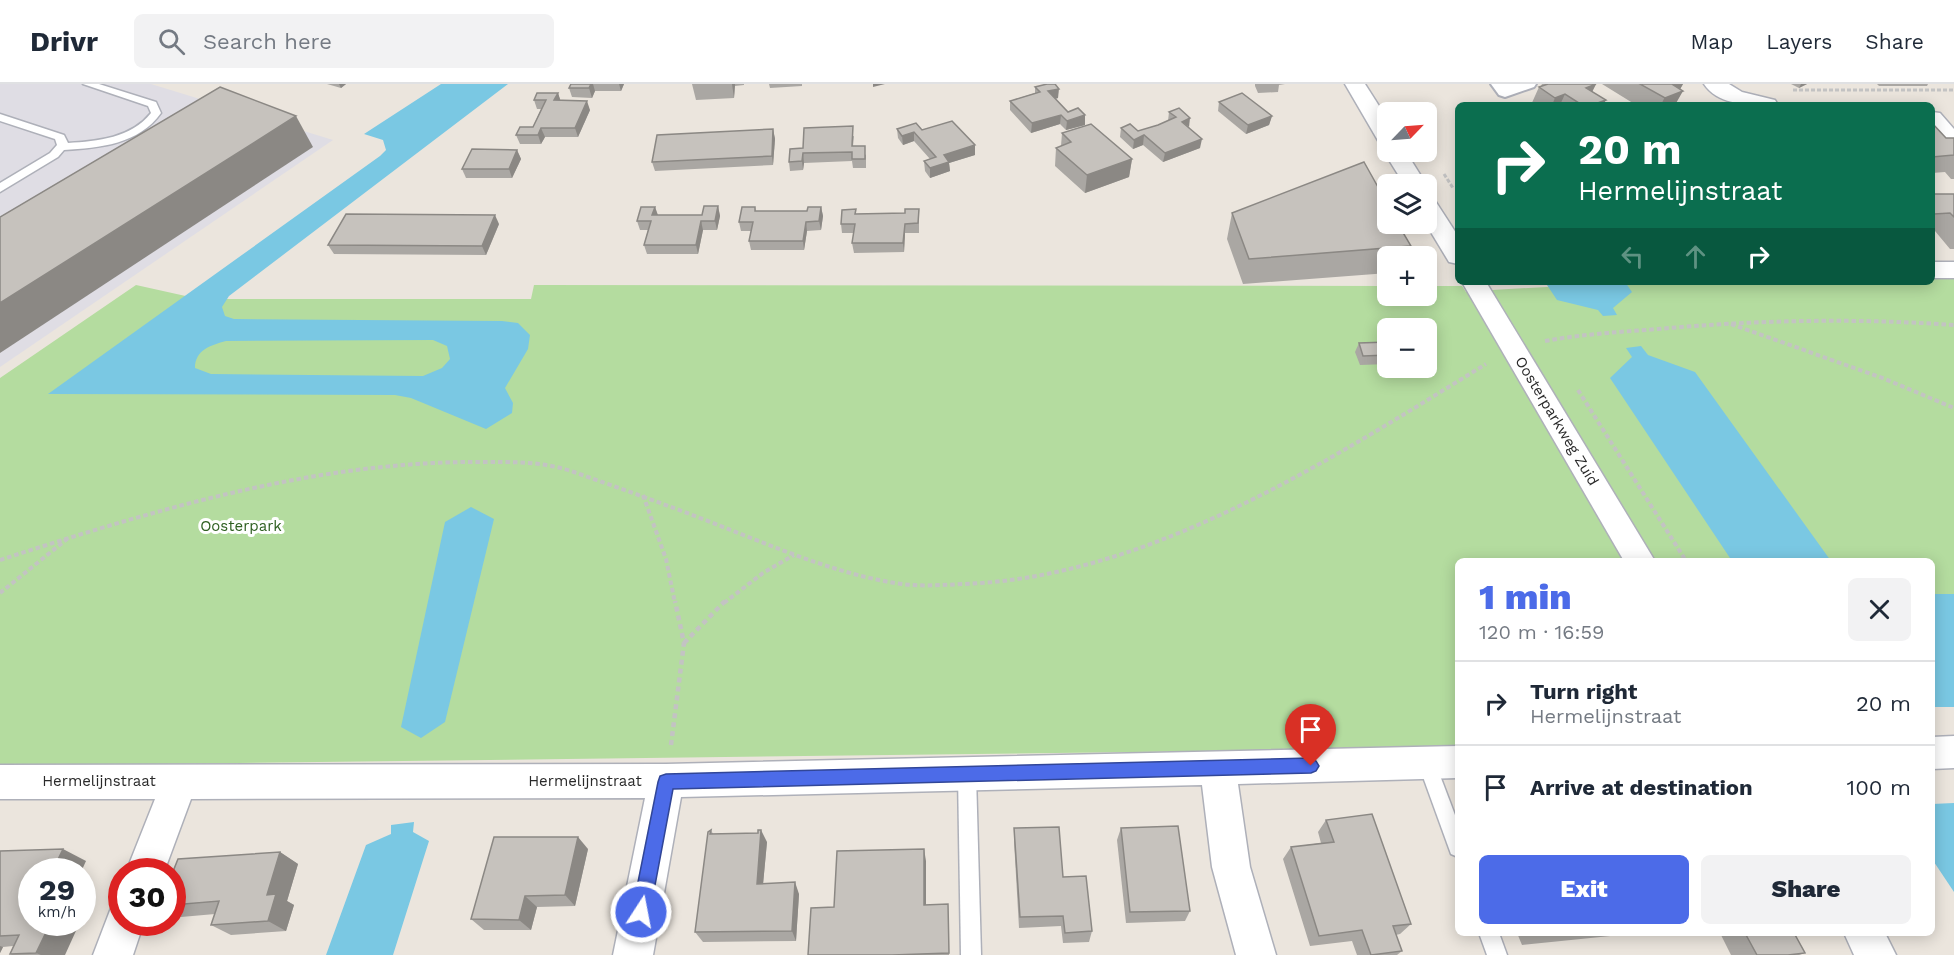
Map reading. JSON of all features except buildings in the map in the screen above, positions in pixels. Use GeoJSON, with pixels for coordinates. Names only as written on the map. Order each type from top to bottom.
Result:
{"type":"FeatureCollection","features":[{"type":"Feature","properties":{"kind":"street"},"geometry":{"type":"LineString","coordinates":[[1355,84],[1377,121]]}},
{"type":"Feature","properties":{"kind":"street"},"geometry":{"type":"LineString","coordinates":[[1499,84],[1505,92],[1528,84]]}},
{"type":"Feature","properties":{"kind":"street"},"geometry":{"type":"LineString","coordinates":[[1714,84],[1727,100],[1743,102]]}},
{"type":"Feature","properties":{"kind":"street"},"geometry":{"type":"LineString","coordinates":[[1935,112],[1954,112]]}},
{"type":"Feature","properties":{"kind":"street"},"geometry":{"type":"LineString","coordinates":[[1935,121],[1954,142]]}},
{"type":"Feature","properties":{"kind":"street"},"geometry":{"type":"LineString","coordinates":[[1437,222],[1455,251]]}},
{"type":"Feature","properties":{"kind":"street"},"geometry":{"type":"LineString","coordinates":[[1935,270],[1954,270]]}},
{"type":"Feature","properties":{"kind":"street","name":"Oosterparkweg Zuid"},"geometry":{"type":"LineString","coordinates":[[1475,285],[1638,558]]}},
{"type":"Feature","properties":{"kind":"street"},"geometry":{"type":"LineString","coordinates":[[1935,753],[1954,752]]}},
{"type":"Feature","properties":{"kind":"street","name":"Hermelijnstraat"},"geometry":{"type":"LineString","coordinates":[[0,782],[666,782],[1443,763]]}},
{"type":"Feature","properties":{"kind":"street"},"geometry":{"type":"LineString","coordinates":[[1218,768],[1231,867],[1256,955]]}},
{"type":"Feature","properties":{"kind":"street"},"geometry":{"type":"LineString","coordinates":[[150,858],[180,781]]}},
{"type":"Feature","properties":{"kind":"street"},"geometry":{"type":"LineString","coordinates":[[633,955],[666,782]]}},
{"type":"Feature","properties":{"kind":"street"},"geometry":{"type":"LineString","coordinates":[[113,955],[120,936]]}},
{"type":"Feature","properties":{"kind":"street"},"geometry":{"type":"LineString","coordinates":[[1865,936],[1876,955]]}},
{"type":"Feature","properties":{"kind":"lane"},"geometry":{"type":"LineString","coordinates":[[0,188],[54,155],[62,147],[96,145],[118,139],[146,124],[156,113],[152,104],[87,84]]}},
{"type":"Feature","properties":{"kind":"lane"},"geometry":{"type":"LineString","coordinates":[[0,117],[60,137],[62,147]]}},
{"type":"Feature","properties":{"kind":"lane"},"geometry":{"type":"LineString","coordinates":[[1443,763],[1455,831]]}},
{"type":"Feature","properties":{"kind":"lane"},"geometry":{"type":"LineString","coordinates":[[968,775],[971,955]]}},
{"type":"Feature","properties":{"kind":"lane"},"geometry":{"type":"LineString","coordinates":[[1490,936],[1497,955]]}},
{"type":"Feature","properties":{"kind":"path"},"geometry":{"type":"LineString","coordinates":[[1791,90],[1954,90]]}},
{"type":"Feature","properties":{"kind":"path"},"geometry":{"type":"LineString","coordinates":[[0,560],[70,536],[208,497],[325,475],[442,461],[545,463],[643,495],[794,555],[860,575],[920,586],[975,584],[1039,576],[1125,552],[1192,526],[1283,483],[1375,432],[1513,348],[1547,340],[1727,323],[1828,319],[1954,325]]}},
{"type":"Feature","properties":{"kind":"path"},"geometry":{"type":"LineString","coordinates":[[1727,323],[1885,379],[1954,408]]}},
{"type":"Feature","properties":{"kind":"path"},"geometry":{"type":"LineString","coordinates":[[1541,331],[1553,351]]}},
{"type":"Feature","properties":{"kind":"path"},"geometry":{"type":"LineString","coordinates":[[1572,381],[1684,558]]}},
{"type":"Feature","properties":{"kind":"path"},"geometry":{"type":"LineString","coordinates":[[643,495],[666,559],[684,643],[666,782]]}},
{"type":"Feature","properties":{"kind":"path"},"geometry":{"type":"LineString","coordinates":[[0,593],[70,536]]}},
{"type":"Feature","properties":{"kind":"path"},"geometry":{"type":"LineString","coordinates":[[684,643],[706,616],[736,591],[770,567],[794,555]]}},
{"type":"Feature","properties":{"kind":"shaded area"},"geometry":{"type":"Polygon","coordinates":[[[0,84],[151,84],[333,140],[0,367],[0,84]]]}},
{"type":"Feature","properties":{"kind":"green space","name":"Oosterpark"},"geometry":{"type":"Polygon","coordinates":[[[1935,279],[1954,279],[1954,698],[1935,698],[1935,558],[1455,558],[1455,748],[0,766],[0,378],[136,285],[199,299],[531,299],[534,285],[1377,286],[1377,306],[1437,306],[1437,286],[1462,286],[1466,292],[1582,285],[1935,285],[1935,279]]]}},
{"type":"Feature","properties":{"kind":"water"},"geometry":{"type":"Polygon","coordinates":[[[441,84],[508,84],[229,296],[222,307],[225,316],[234,319],[518,323],[530,335],[528,349],[505,388],[513,403],[512,413],[486,429],[411,398],[395,395],[48,394],[386,150],[383,140],[364,134],[441,84]],[[433,340],[226,341],[205,349],[198,357],[195,368],[211,374],[423,376],[442,368],[450,359],[447,346],[433,340]]]}},
{"type":"Feature","properties":{"kind":"water"},"geometry":{"type":"Polygon","coordinates":[[[1547,285],[1627,285],[1632,292],[1613,308],[1617,315],[1603,316],[1598,310],[1557,300],[1547,285]]]}},
{"type":"Feature","properties":{"kind":"water"},"geometry":{"type":"Polygon","coordinates":[[[1641,346],[1648,355],[1695,372],[1829,558],[1730,558],[1610,378],[1632,357],[1626,348],[1641,346]]]}},
{"type":"Feature","properties":{"kind":"water"},"geometry":{"type":"Polygon","coordinates":[[[471,507],[494,519],[445,722],[421,738],[401,727],[445,522],[471,507]]]}},
{"type":"Feature","properties":{"kind":"water"},"geometry":{"type":"Polygon","coordinates":[[[1935,594],[1954,594],[1954,707],[1935,707],[1935,594]]]}},
{"type":"Feature","properties":{"kind":"water"},"geometry":{"type":"Polygon","coordinates":[[[1954,803],[1954,892],[1935,864],[1935,804],[1954,803]]]}},
{"type":"Feature","properties":{"kind":"water"},"geometry":{"type":"Polygon","coordinates":[[[414,822],[413,832],[429,841],[393,955],[326,955],[366,845],[391,834],[391,825],[414,822]]]}},
{"type":"Feature","properties":{"kind":"route"},"geometry":{"type":"LineString","coordinates":[[641,912],[666,782],[1311,766]]}}]}
